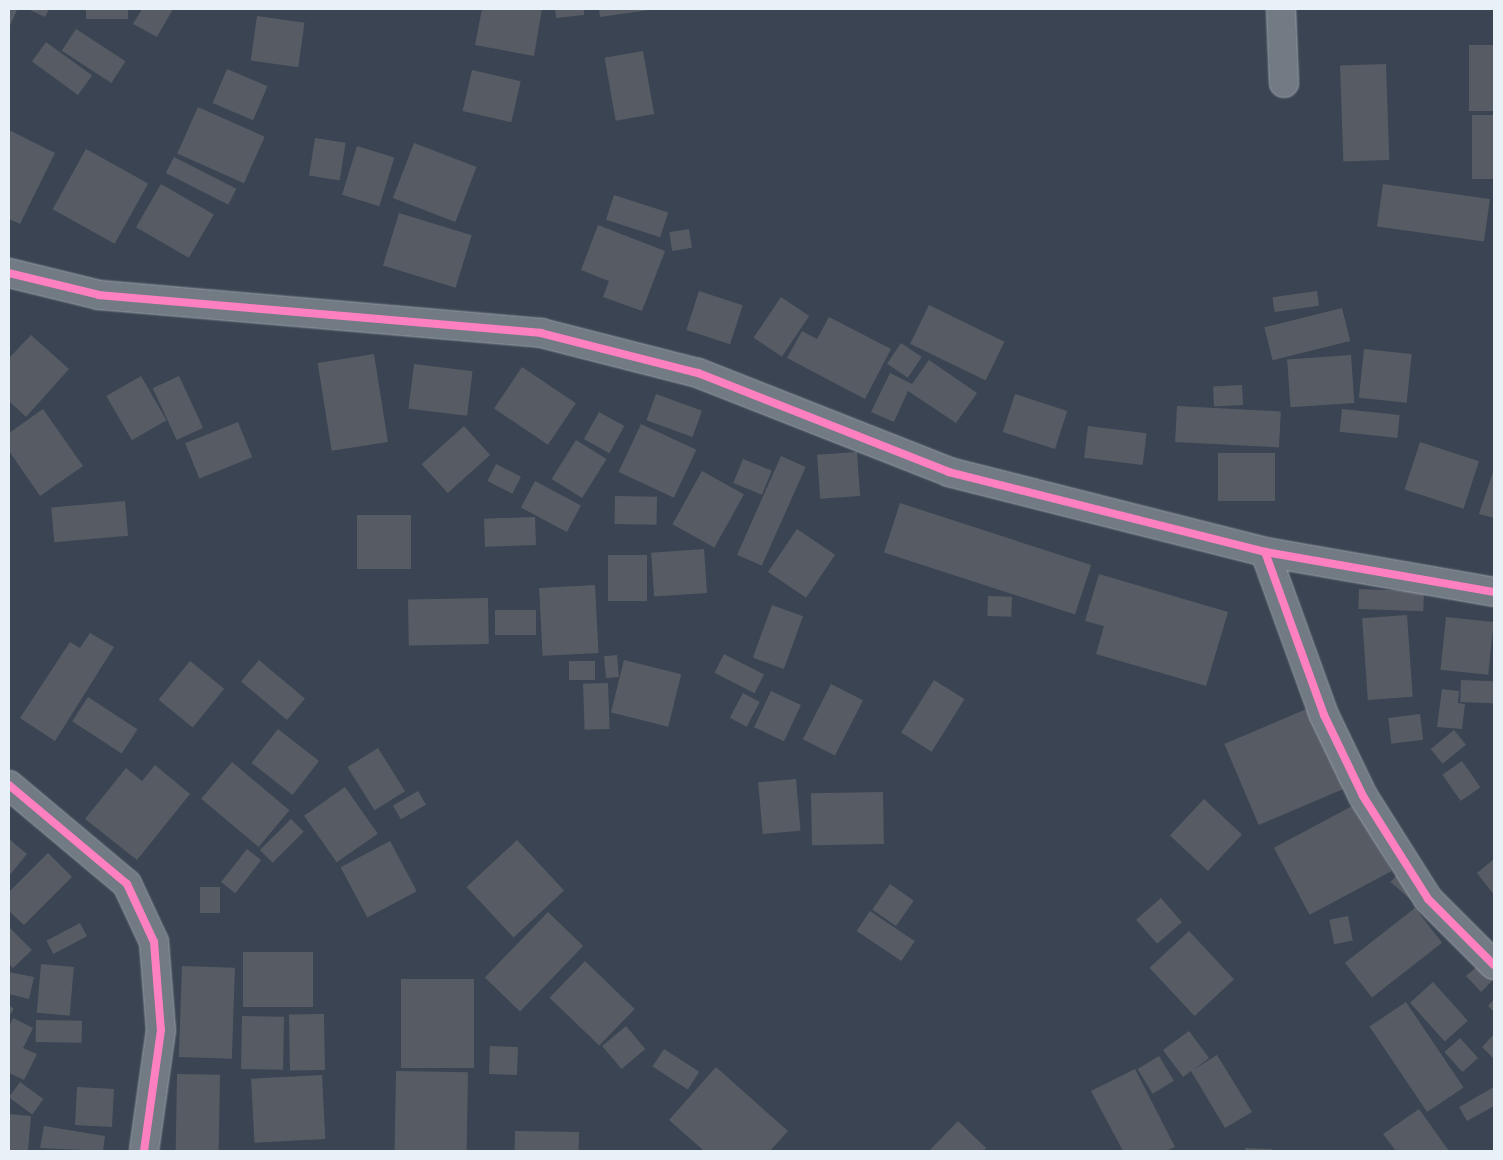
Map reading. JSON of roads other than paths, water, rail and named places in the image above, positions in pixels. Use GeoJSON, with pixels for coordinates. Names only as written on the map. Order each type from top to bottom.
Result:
{"type":"FeatureCollection","features":[{"type":"Feature","properties":{"kind":"street"},"geometry":{"type":"LineString","coordinates":[[1281,9],[1284,83]]}},
{"type":"Feature","properties":{"kind":"street"},"geometry":{"type":"LineString","coordinates":[[9,273],[99,295],[550,335],[698,373],[949,472],[1265,552],[1494,592]]}},
{"type":"Feature","properties":{"kind":"street"},"geometry":{"type":"LineString","coordinates":[[1265,552],[1324,715],[1363,796],[1428,899],[1494,965]]}},
{"type":"Feature","properties":{"kind":"street"},"geometry":{"type":"LineString","coordinates":[[9,785],[127,884],[154,942],[161,1030],[144,1151]]}}]}
